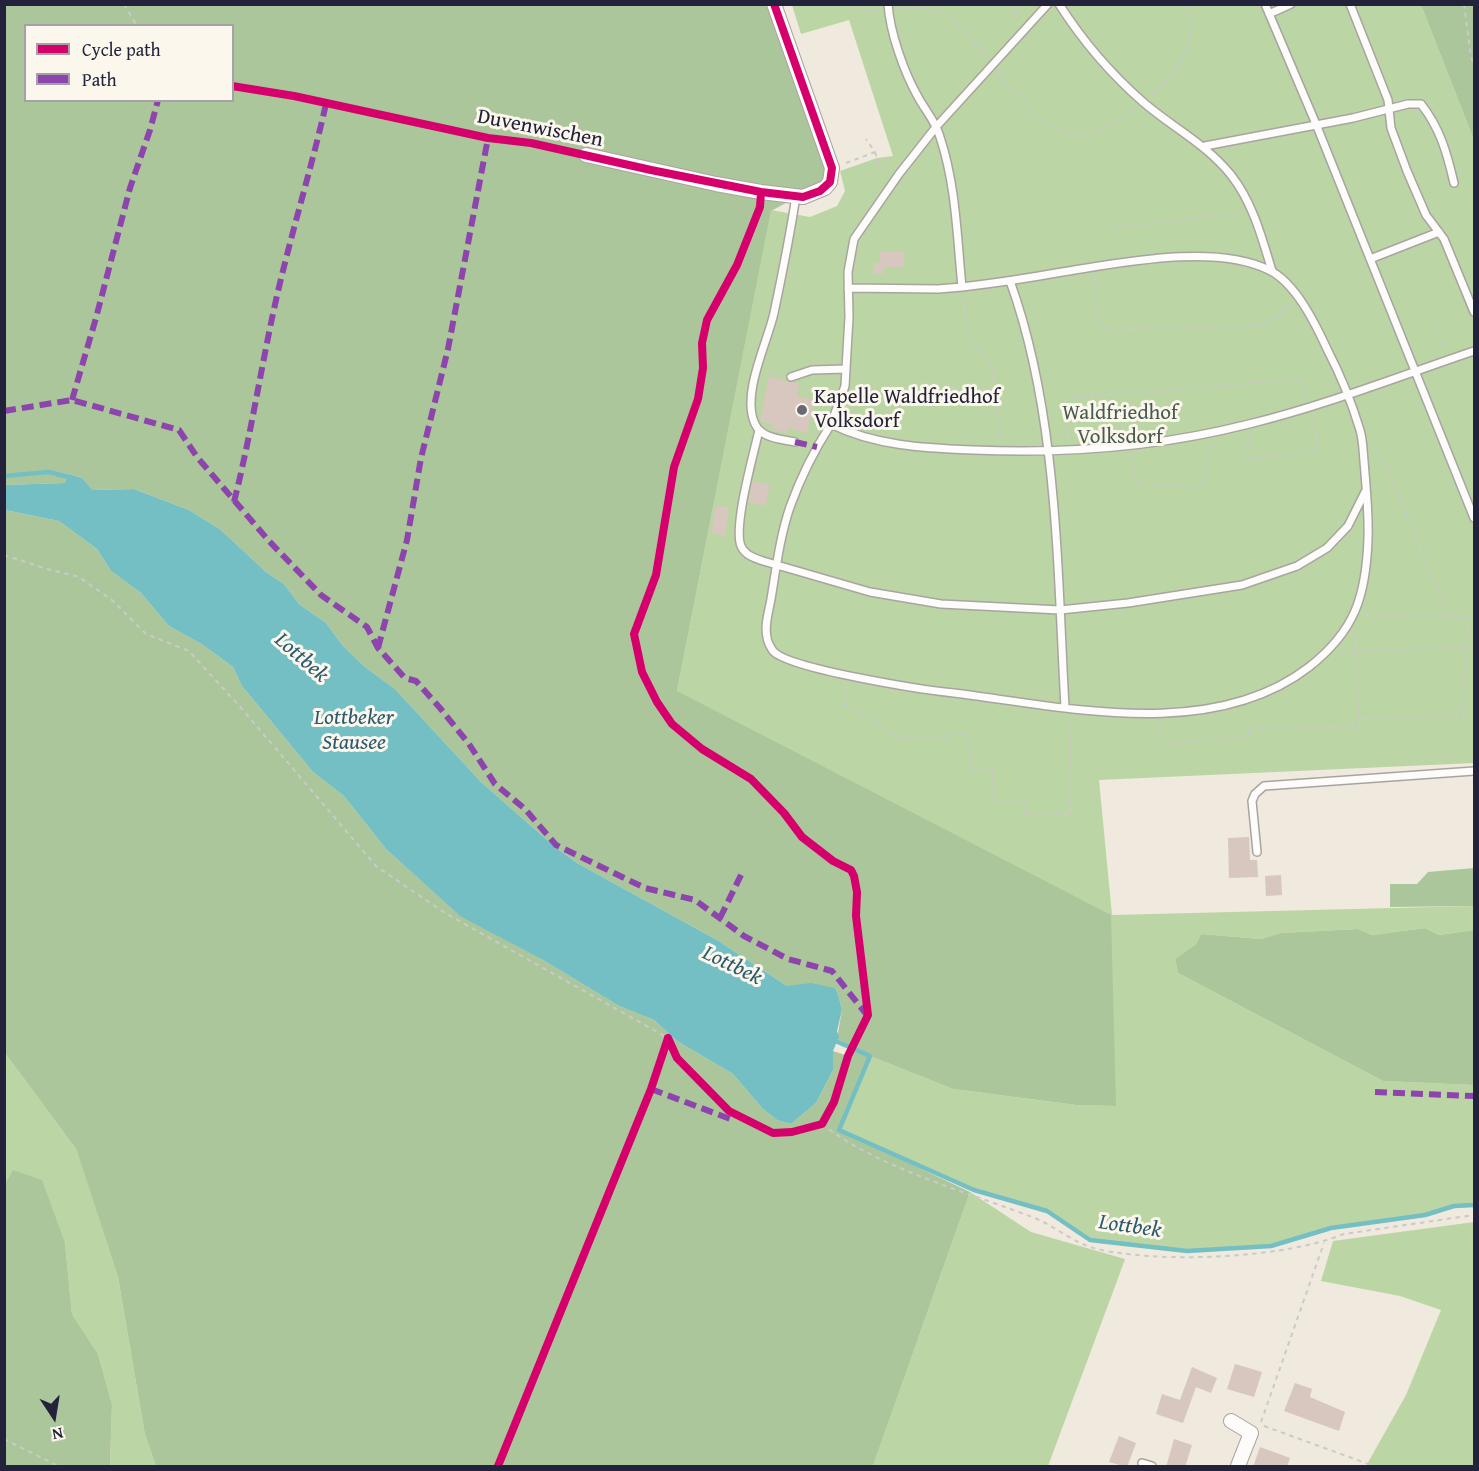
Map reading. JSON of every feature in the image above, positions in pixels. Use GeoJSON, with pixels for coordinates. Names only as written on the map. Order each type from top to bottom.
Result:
{"type":"FeatureCollection","features":[{"type":"Feature","properties":{"kind":"street"},"geometry":{"type":"LineString","coordinates":[[774,4],[832,172]]}},
{"type":"Feature","properties":{"kind":"street","name":"Duvenwischen"},"geometry":{"type":"LineString","coordinates":[[586,155],[716,184],[803,197],[825,188],[830,182],[832,172]]}},
{"type":"Feature","properties":{"kind":"street"},"geometry":{"type":"LineString","coordinates":[[1231,1421],[1251,1432],[1238,1467]]}},
{"type":"Feature","properties":{"kind":"lane"},"geometry":{"type":"LineString","coordinates":[[1048,4],[936,127],[899,174],[854,240],[850,257],[844,386],[831,424],[817,447],[790,508],[766,627],[767,640],[771,649],[785,659],[848,675],[924,690],[1101,712],[1193,711],[1235,702],[1270,690],[1298,675],[1328,652],[1354,615],[1363,589],[1369,518],[1361,434],[1334,362],[1320,333],[1296,296],[1272,271],[1252,212],[1232,176],[1205,146],[1143,102],[1093,51],[1059,4]]}},
{"type":"Feature","properties":{"kind":"lane"},"geometry":{"type":"LineString","coordinates":[[1265,4],[1316,124],[1474,518]]}},
{"type":"Feature","properties":{"kind":"lane"},"geometry":{"type":"LineString","coordinates":[[1269,14],[1291,4]]}},
{"type":"Feature","properties":{"kind":"lane"},"geometry":{"type":"LineString","coordinates":[[1350,4],[1388,100],[1391,128],[1407,171],[1426,215],[1444,239],[1474,312]]}},
{"type":"Feature","properties":{"kind":"lane"},"geometry":{"type":"LineString","coordinates":[[888,7],[905,68],[916,93],[940,134],[953,189],[962,287]]}},
{"type":"Feature","properties":{"kind":"lane"},"geometry":{"type":"LineString","coordinates":[[1205,146],[1408,104],[1420,104],[1432,119],[1446,148],[1454,183]]}},
{"type":"Feature","properties":{"kind":"lane"},"geometry":{"type":"LineString","coordinates":[[795,442],[767,435],[759,430],[752,415],[753,391],[763,344],[773,317],[796,196]]}},
{"type":"Feature","properties":{"kind":"lane"},"geometry":{"type":"LineString","coordinates":[[1370,259],[1439,232]]}},
{"type":"Feature","properties":{"kind":"lane"},"geometry":{"type":"LineString","coordinates":[[848,288],[962,287],[1140,260],[1214,258],[1245,261],[1272,271]]}},
{"type":"Feature","properties":{"kind":"lane"},"geometry":{"type":"LineString","coordinates":[[1010,281],[1036,379],[1047,451],[1057,547],[1068,707]]}},
{"type":"Feature","properties":{"kind":"lane"},"geometry":{"type":"LineString","coordinates":[[831,424],[852,434],[888,442],[939,448],[1047,451],[1129,446],[1250,424],[1346,395],[1474,351]]}},
{"type":"Feature","properties":{"kind":"lane"},"geometry":{"type":"LineString","coordinates":[[791,377],[812,370],[846,369]]}},
{"type":"Feature","properties":{"kind":"lane"},"geometry":{"type":"LineString","coordinates":[[759,430],[740,522],[740,543],[743,549],[753,558],[870,591],[941,604],[1060,610],[1128,603],[1242,585],[1297,566],[1327,548],[1348,526],[1367,490]]}},
{"type":"Feature","properties":{"kind":"lane"},"geometry":{"type":"LineString","coordinates":[[1465,495],[1474,492]]}},
{"type":"Feature","properties":{"kind":"lane"},"geometry":{"type":"LineString","coordinates":[[1257,852],[1252,801],[1255,794],[1264,786],[1474,771]]}},
{"type":"Feature","properties":{"kind":"lane"},"geometry":{"type":"LineString","coordinates":[[1142,1463],[1152,1467]]}},
{"type":"Feature","properties":{"kind":"path"},"geometry":{"type":"LineString","coordinates":[[124,4],[136,24]]}},
{"type":"Feature","properties":{"kind":"path"},"geometry":{"type":"LineString","coordinates":[[848,4],[858,10],[873,12],[888,7],[913,7],[942,12],[954,20],[1039,117],[1053,127],[1071,133],[1092,134],[1113,126],[1143,102],[1171,76],[1184,60],[1190,40],[1191,23],[1185,4]]}},
{"type":"Feature","properties":{"kind":"path"},"geometry":{"type":"LineString","coordinates":[[1012,4],[1018,20],[1026,29]]}},
{"type":"Feature","properties":{"kind":"path"},"geometry":{"type":"LineString","coordinates":[[1464,4],[1474,66]]}},
{"type":"Feature","properties":{"kind":"path"},"geometry":{"type":"LineString","coordinates":[[866,140],[876,152],[879,165],[899,174]]}},
{"type":"Feature","properties":{"kind":"path"},"geometry":{"type":"LineString","coordinates":[[832,172],[876,152]]}},
{"type":"Feature","properties":{"kind":"path"},"geometry":{"type":"LineString","coordinates":[[1113,228],[1252,212]]}},
{"type":"Feature","properties":{"kind":"path"},"geometry":{"type":"LineString","coordinates":[[1095,267],[1098,320],[1100,326],[1111,330],[1259,325],[1276,318],[1296,296]]}},
{"type":"Feature","properties":{"kind":"path"},"geometry":{"type":"LineString","coordinates":[[962,287],[968,335],[977,351],[991,363],[1003,451]]}},
{"type":"Feature","properties":{"kind":"path"},"geometry":{"type":"LineString","coordinates":[[1433,325],[1449,360]]}},
{"type":"Feature","properties":{"kind":"path"},"geometry":{"type":"LineString","coordinates":[[766,372],[791,377]]}},
{"type":"Feature","properties":{"kind":"path"},"geometry":{"type":"LineString","coordinates":[[1069,450],[1065,400],[1073,396],[1302,379],[1306,384],[1311,405],[1318,450],[1247,460],[1250,424]]}},
{"type":"Feature","properties":{"kind":"path"},"geometry":{"type":"LineString","coordinates":[[916,389],[994,389]]}},
{"type":"Feature","properties":{"kind":"path"},"geometry":{"type":"LineString","coordinates":[[1129,446],[1137,483],[1202,487],[1214,432]]}},
{"type":"Feature","properties":{"kind":"path"},"geometry":{"type":"LineString","coordinates":[[1361,434],[1388,468],[1448,615]]}},
{"type":"Feature","properties":{"kind":"path"},"geometry":{"type":"LineString","coordinates":[[4,555],[79,577],[112,600],[146,634],[189,651],[242,709],[376,866],[445,913],[668,1038]]}},
{"type":"Feature","properties":{"kind":"path"},"geometry":{"type":"LineString","coordinates":[[1159,713],[1162,742],[1248,738],[1248,729],[1359,726],[1354,615],[1448,615],[1468,619],[1463,715],[1359,719]]}},
{"type":"Feature","properties":{"kind":"path"},"geometry":{"type":"LineString","coordinates":[[1328,652],[1474,648]]}},
{"type":"Feature","properties":{"kind":"path"},"geometry":{"type":"LineString","coordinates":[[848,675],[844,704],[904,739],[969,734],[972,770],[992,769],[994,801],[1024,801],[1024,815],[1071,814],[1068,707]]}},
{"type":"Feature","properties":{"kind":"path"},"geometry":{"type":"LineString","coordinates":[[822,1124],[836,1135],[884,1160],[1039,1220],[1085,1245],[1119,1253],[1172,1257],[1246,1255],[1324,1242],[1344,1234],[1474,1215]]}},
{"type":"Feature","properties":{"kind":"path"},"geometry":{"type":"LineString","coordinates":[[1324,1242],[1260,1425],[1309,1441],[1374,1467]]}},
{"type":"Feature","properties":{"kind":"path"},"geometry":{"type":"LineString","coordinates":[[4,1439],[58,1467]]}},
{"type":"Feature","properties":{"kind":"green space"},"geometry":{"type":"Polygon","coordinates":[[[4,5],[766,5],[828,165],[824,178],[814,188],[771,211],[677,691],[1111,915],[1116,1106],[1076,1105],[953,1089],[870,1056],[839,1130],[970,1192],[873,1466],[156,1466],[145,1435],[118,1277],[76,1149],[5,1053],[5,510],[59,521],[97,549],[111,571],[141,593],[169,626],[203,645],[233,667],[242,686],[313,772],[344,796],[386,849],[457,913],[543,960],[619,1006],[654,1020],[677,1041],[733,1074],[762,1108],[777,1120],[791,1124],[816,1103],[833,1070],[833,1051],[848,1056],[852,1048],[860,1051],[837,1039],[842,1010],[835,988],[787,986],[717,940],[577,863],[555,847],[481,782],[395,689],[365,667],[343,646],[326,623],[299,604],[284,584],[266,572],[221,530],[189,510],[134,489],[93,490],[82,478],[69,474],[66,483],[5,485],[4,5]]]}},
{"type":"Feature","properties":{"kind":"green space","name":"Waldfriedhof Volksdorf"},"geometry":{"type":"Polygon","coordinates":[[[792,5],[1421,5],[1474,140],[1474,763],[1099,780],[1112,915],[1474,906],[1474,930],[1439,935],[1425,928],[1372,935],[1358,929],[1281,933],[1261,939],[1201,934],[1196,944],[1175,959],[1178,973],[1383,1081],[1474,1085],[1474,1204],[1454,1206],[1425,1215],[1331,1228],[1271,1246],[1187,1251],[1090,1240],[1047,1211],[974,1190],[839,1130],[870,1056],[953,1089],[1076,1105],[1116,1106],[677,691],[771,210],[810,217],[837,206],[845,191],[840,171],[877,158],[893,156],[849,20],[801,34],[792,5]]]}},
{"type":"Feature","properties":{"kind":"green space"},"geometry":{"type":"Polygon","coordinates":[[[1421,5],[1474,5],[1474,140],[1421,5]]]}},
{"type":"Feature","properties":{"kind":"green space"},"geometry":{"type":"Polygon","coordinates":[[[1474,868],[1474,906],[1390,907],[1390,884],[1417,884],[1428,872],[1474,868]]]}},
{"type":"Feature","properties":{"kind":"green space"},"geometry":{"type":"Polygon","coordinates":[[[1425,928],[1439,935],[1474,930],[1474,1085],[1383,1081],[1178,973],[1175,959],[1196,944],[1201,934],[1261,939],[1281,933],[1358,929],[1372,935],[1425,928]]]}},
{"type":"Feature","properties":{"kind":"green space"},"geometry":{"type":"Polygon","coordinates":[[[5,1053],[76,1149],[118,1277],[145,1435],[156,1466],[110,1466],[112,1404],[98,1354],[72,1314],[65,1243],[5,1186],[5,1053]]]}},
{"type":"Feature","properties":{"kind":"green space"},"geometry":{"type":"Polygon","coordinates":[[[13,1170],[42,1180],[65,1243],[72,1314],[98,1354],[112,1404],[110,1466],[5,1466],[4,1186],[13,1170]]]}},
{"type":"Feature","properties":{"kind":"green space"},"geometry":{"type":"Polygon","coordinates":[[[970,1192],[1031,1232],[1125,1259],[1048,1466],[873,1466],[970,1192]]]}},
{"type":"Feature","properties":{"kind":"green space"},"geometry":{"type":"Polygon","coordinates":[[[1474,1222],[1474,1466],[1366,1466],[1406,1395],[1441,1310],[1400,1296],[1321,1281],[1333,1241],[1474,1222]]]}},
{"type":"Feature","properties":{"kind":"water","name":"Lottbeker Stausee"},"geometry":{"type":"Polygon","coordinates":[[[69,474],[82,478],[93,490],[134,489],[189,510],[221,530],[266,572],[284,584],[299,604],[326,623],[343,646],[365,667],[395,689],[481,782],[555,847],[577,863],[717,940],[787,986],[811,983],[835,988],[842,1010],[837,1031],[839,1037],[833,1051],[833,1070],[816,1103],[791,1124],[777,1120],[762,1108],[733,1074],[677,1041],[654,1020],[619,1006],[543,960],[460,916],[386,849],[344,796],[313,772],[242,686],[233,667],[203,645],[169,626],[141,593],[111,571],[97,549],[59,521],[5,510],[5,485],[65,483],[69,474]]]}},
{"type":"Feature","properties":{"kind":"building"},"geometry":{"type":"Polygon","coordinates":[[[879,252],[904,252],[904,267],[884,267],[884,274],[873,274],[873,263],[880,263],[879,252]]]}},
{"type":"Feature","properties":{"kind":"building"},"geometry":{"type":"Polygon","coordinates":[[[769,376],[800,383],[797,396],[815,400],[807,433],[788,428],[787,433],[772,429],[773,424],[760,421],[769,376]]]}},
{"type":"Feature","properties":{"kind":"building"},"geometry":{"type":"Polygon","coordinates":[[[753,481],[770,484],[765,506],[748,502],[753,481]]]}},
{"type":"Feature","properties":{"kind":"building"},"geometry":{"type":"Polygon","coordinates":[[[716,505],[729,508],[725,536],[711,533],[716,505]]]}},
{"type":"Feature","properties":{"kind":"building"},"geometry":{"type":"Polygon","coordinates":[[[1249,837],[1250,860],[1257,860],[1258,877],[1229,878],[1228,838],[1249,837]]]}},
{"type":"Feature","properties":{"kind":"building"},"geometry":{"type":"Polygon","coordinates":[[[1281,875],[1282,895],[1266,896],[1265,876],[1281,875]]]}},
{"type":"Feature","properties":{"kind":"building"},"geometry":{"type":"Polygon","coordinates":[[[1235,1364],[1262,1372],[1254,1397],[1227,1389],[1235,1364]]]}},
{"type":"Feature","properties":{"kind":"building"},"geometry":{"type":"Polygon","coordinates":[[[1192,1367],[1217,1378],[1211,1393],[1196,1387],[1183,1423],[1156,1414],[1162,1394],[1180,1400],[1192,1367]]]}},
{"type":"Feature","properties":{"kind":"building"},"geometry":{"type":"Polygon","coordinates":[[[1295,1383],[1312,1389],[1310,1397],[1345,1412],[1339,1431],[1284,1411],[1295,1383]]]}},
{"type":"Feature","properties":{"kind":"building"},"geometry":{"type":"Polygon","coordinates":[[[1119,1436],[1136,1443],[1127,1467],[1109,1462],[1119,1436]]]}},
{"type":"Feature","properties":{"kind":"building"},"geometry":{"type":"Polygon","coordinates":[[[1174,1439],[1192,1445],[1185,1467],[1166,1467],[1174,1439]]]}},
{"type":"Feature","properties":{"kind":"building"},"geometry":{"type":"Polygon","coordinates":[[[1260,1447],[1290,1458],[1287,1467],[1253,1467],[1260,1447]]]}},
{"type":"Feature","properties":{"kind":"waterway","name":"Lottbek"},"geometry":{"type":"LineString","coordinates":[[4,476],[49,472],[72,478]]}},
{"type":"Feature","properties":{"kind":"waterway","name":"Lottbek"},"geometry":{"type":"LineString","coordinates":[[831,1039],[870,1056],[839,1130],[974,1190],[1047,1211],[1090,1240],[1187,1251],[1271,1246],[1331,1228],[1425,1215],[1454,1206],[1474,1205]]}},
{"type":"Feature","properties":{"kind":"marked path"},"geometry":{"type":"LineString","coordinates":[[72,400],[130,188],[157,102]]}},
{"type":"Feature","properties":{"kind":"marked path"},"geometry":{"type":"LineString","coordinates":[[234,502],[276,300],[326,104]]}},
{"type":"Feature","properties":{"kind":"marked path"},"geometry":{"type":"LineString","coordinates":[[378,648],[407,540],[421,458],[448,349],[488,138]]}},
{"type":"Feature","properties":{"kind":"marked path"},"geometry":{"type":"LineString","coordinates":[[4,411],[72,400],[179,430],[197,457],[269,541],[321,595],[367,627],[378,648],[405,678],[416,681],[440,708],[469,744],[495,784],[525,809],[556,845],[645,888],[695,900],[744,936],[788,959],[832,971],[866,1014]]}},
{"type":"Feature","properties":{"kind":"marked path"},"geometry":{"type":"LineString","coordinates":[[795,442],[817,447]]}},
{"type":"Feature","properties":{"kind":"marked path"},"geometry":{"type":"LineString","coordinates":[[720,918],[742,873]]}},
{"type":"Feature","properties":{"kind":"marked path"},"geometry":{"type":"LineString","coordinates":[[651,1089],[733,1120]]}},
{"type":"Feature","properties":{"kind":"marked path"},"geometry":{"type":"LineString","coordinates":[[1375,1092],[1474,1096]]}},
{"type":"Feature","properties":{"kind":"cycle path"},"geometry":{"type":"LineString","coordinates":[[234,86],[294,96],[488,138],[531,143],[761,192],[803,197],[820,191],[830,182],[832,168],[774,4]]}},
{"type":"Feature","properties":{"kind":"cycle path"},"geometry":{"type":"LineString","coordinates":[[668,1038],[677,1058],[729,1111],[773,1133],[792,1132],[822,1124],[834,1102],[848,1056],[868,1015],[856,916],[857,892],[851,870],[833,861],[802,837],[784,813],[751,779],[702,749],[672,724],[657,702],[642,672],[634,634],[656,575],[674,467],[698,399],[703,368],[702,343],[707,320],[737,265],[760,207],[761,192]]}},
{"type":"Feature","properties":{"kind":"cycle path"},"geometry":{"type":"LineString","coordinates":[[498,1466],[651,1089],[668,1038]]}},
{"type":"Feature","properties":{"kind":"place","name":"Kapelle Waldfriedhof Volksdorf"},"geometry":{"type":"Point","coordinates":[802,410]}}]}
